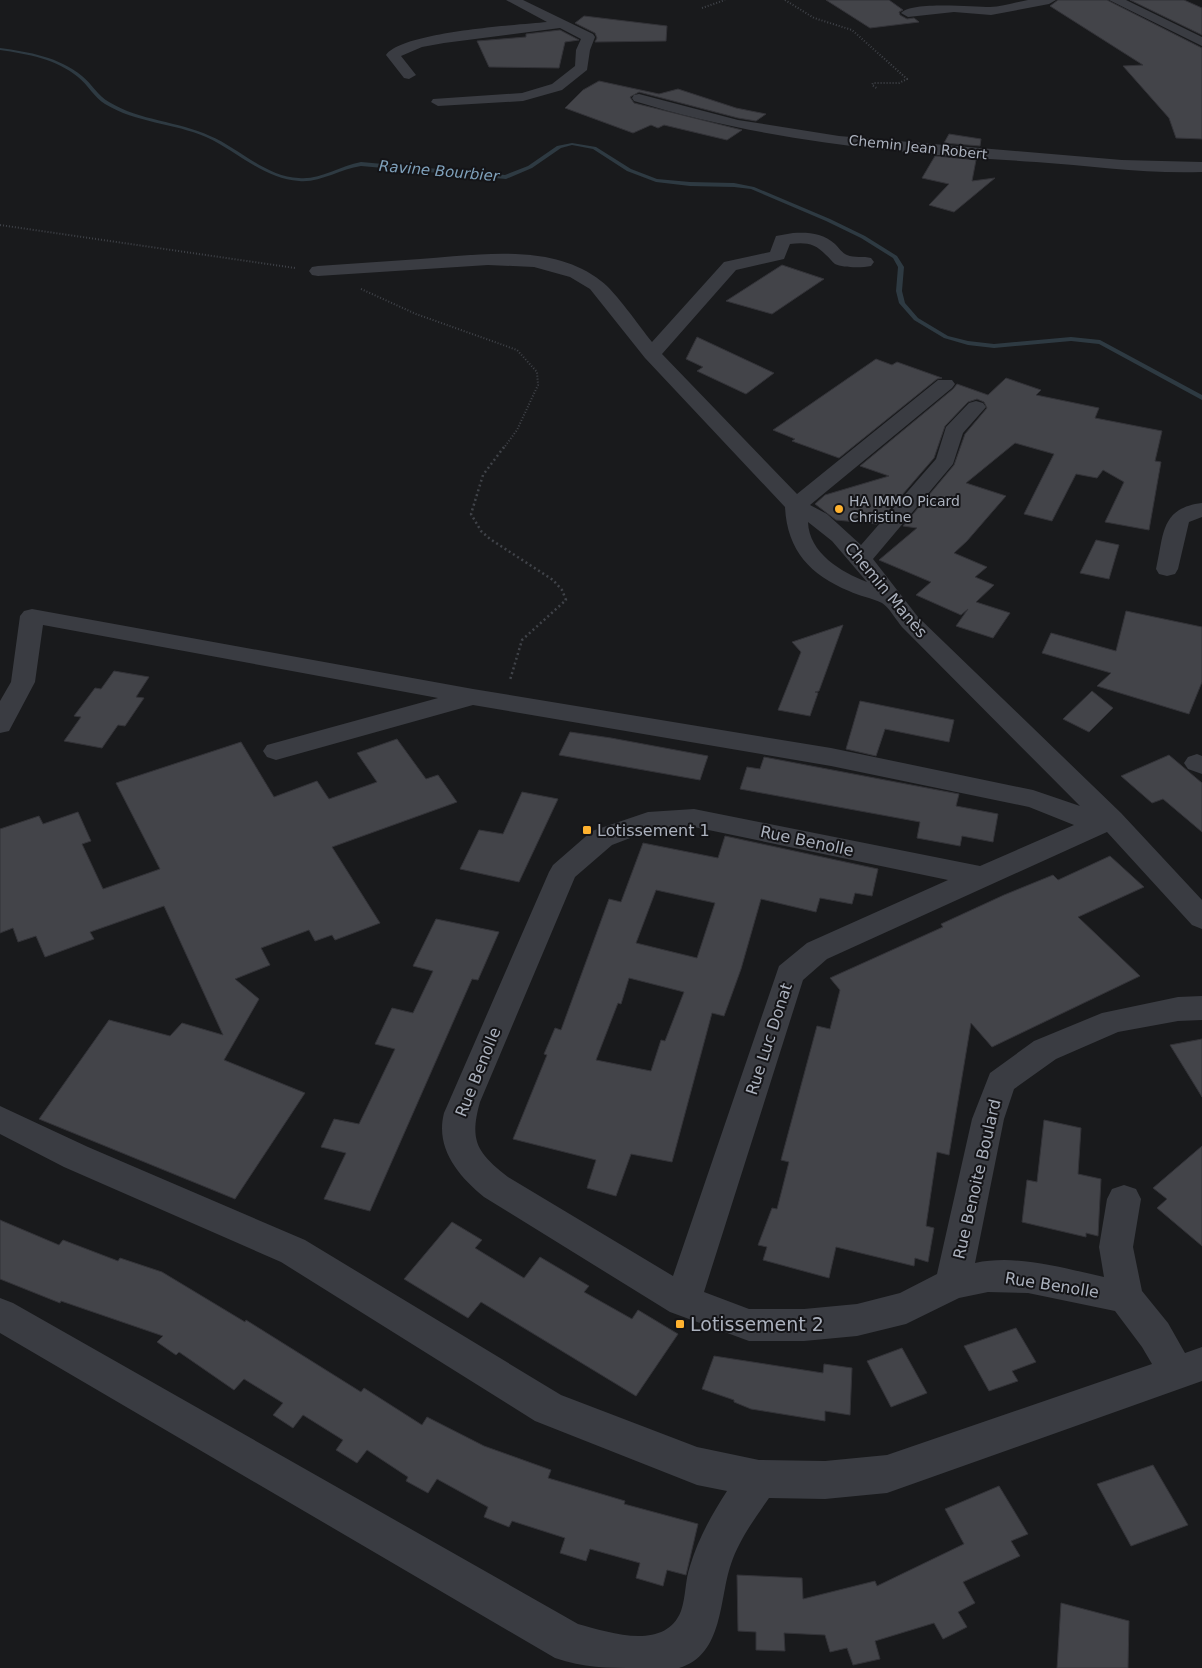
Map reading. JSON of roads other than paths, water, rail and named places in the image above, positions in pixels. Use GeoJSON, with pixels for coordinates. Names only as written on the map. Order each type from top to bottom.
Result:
{"type":"FeatureCollection","features":[{"type":"Feature","properties":{"kind":"street"},"geometry":{"type":"LineString","coordinates":[[438,102],[523,97],[557,86],[582,67],[583,50],[588,37],[513,0]]}},
{"type":"Feature","properties":{"kind":"street"},"geometry":{"type":"LineString","coordinates":[[908,13],[949,8],[991,11],[1049,0]]}},
{"type":"Feature","properties":{"kind":"street"},"geometry":{"type":"LineString","coordinates":[[1116,0],[1198,38]]}},
{"type":"Feature","properties":{"kind":"street"},"geometry":{"type":"LineString","coordinates":[[409,75],[394,55],[395,51],[442,38],[566,25]]}},
{"type":"Feature","properties":{"kind":"street","name":"Chemin Jean Robert"},"geometry":{"type":"LineString","coordinates":[[639,98],[706,118],[778,132],[928,150],[1202,166]]}},
{"type":"Feature","properties":{"kind":"street"},"geometry":{"type":"LineString","coordinates":[[652,354],[730,266],[778,255],[782,240],[806,236],[825,242],[841,260],[865,262]]}},
{"type":"Feature","properties":{"kind":"street","name":"Chemin Manès"},"geometry":{"type":"LineString","coordinates":[[318,271],[493,259],[556,266],[579,274],[596,285],[652,354],[796,506],[819,519],[840,536],[861,559],[910,622],[1105,822],[1202,918]]}},
{"type":"Feature","properties":{"kind":"street"},"geometry":{"type":"LineString","coordinates":[[890,598],[860,589],[840,580],[813,559],[797,529],[795,520],[796,506],[945,384]]}},
{"type":"Feature","properties":{"kind":"street"},"geometry":{"type":"LineString","coordinates":[[861,559],[946,460],[953,431],[976,407]]}},
{"type":"Feature","properties":{"kind":"street"},"geometry":{"type":"LineString","coordinates":[[1167,569],[1178,519],[1192,511],[1202,510]]}},
{"type":"Feature","properties":{"kind":"street"},"geometry":{"type":"LineString","coordinates":[[0,725],[23,682],[32,616],[473,697],[831,757],[1033,799],[1105,822]]}},
{"type":"Feature","properties":{"kind":"street"},"geometry":{"type":"LineString","coordinates":[[276,751],[473,697]]}},
{"type":"Feature","properties":{"kind":"street","name":"Rue Benolle"},"geometry":{"type":"LineString","coordinates":[[983,877],[694,818],[648,821],[602,838],[563,872],[464,1102],[457,1127],[462,1149],[474,1169],[496,1187],[682,1301],[749,1325],[804,1325],[857,1320],[906,1308],[953,1284],[988,1276],[1028,1277],[1126,1298]]}},
{"type":"Feature","properties":{"kind":"street","name":"Rue Luc Donat"},"geometry":{"type":"LineString","coordinates":[[682,1301],[790,974],[817,951],[1105,822]]}},
{"type":"Feature","properties":{"kind":"street","name":"Rue Benoite Boulard"},"geometry":{"type":"LineString","coordinates":[[953,1284],[988,1118],[1000,1082],[1044,1050],[1113,1021],[1178,1009],[1202,1008]]}},
{"type":"Feature","properties":{"kind":"street"},"geometry":{"type":"LineString","coordinates":[[0,1119],[76,1157],[293,1251],[548,1408],[697,1466],[759,1479],[825,1480],[887,1474],[1190,1369],[1155,1335],[1126,1298],[1116,1247],[1124,1200]]}},
{"type":"Feature","properties":{"kind":"street"},"geometry":{"type":"LineString","coordinates":[[0,1314],[570,1644],[631,1659],[651,1659],[670,1652],[685,1639],[698,1622],[710,1566],[731,1519],[759,1479]]}},
{"type":"Feature","properties":{"kind":"waterway","name":"Ravine Bourbier"},"geometry":{"type":"LineString","coordinates":[[0,49],[43,57],[63,65],[81,77],[107,104],[139,117],[206,135],[228,146],[267,171],[288,179],[307,180],[345,167],[361,164],[506,177],[530,167],[559,147],[572,144],[594,148],[629,170],[656,180],[752,188],[828,220],[863,237],[895,257],[901,267],[899,291],[902,303],[916,319],[946,337],[968,343],[994,346],[1071,339],[1100,342],[1202,398]]}},
{"type":"Feature","properties":{"kind":"place","name":"HA IMMO Picard Christine"},"geometry":{"type":"Point","coordinates":[839,509]}},
{"type":"Feature","properties":{"kind":"place","name":"Lotissement 1"},"geometry":{"type":"Point","coordinates":[587,830]}},
{"type":"Feature","properties":{"kind":"place","name":"Lotissement 2"},"geometry":{"type":"Point","coordinates":[680,1324]}}]}
